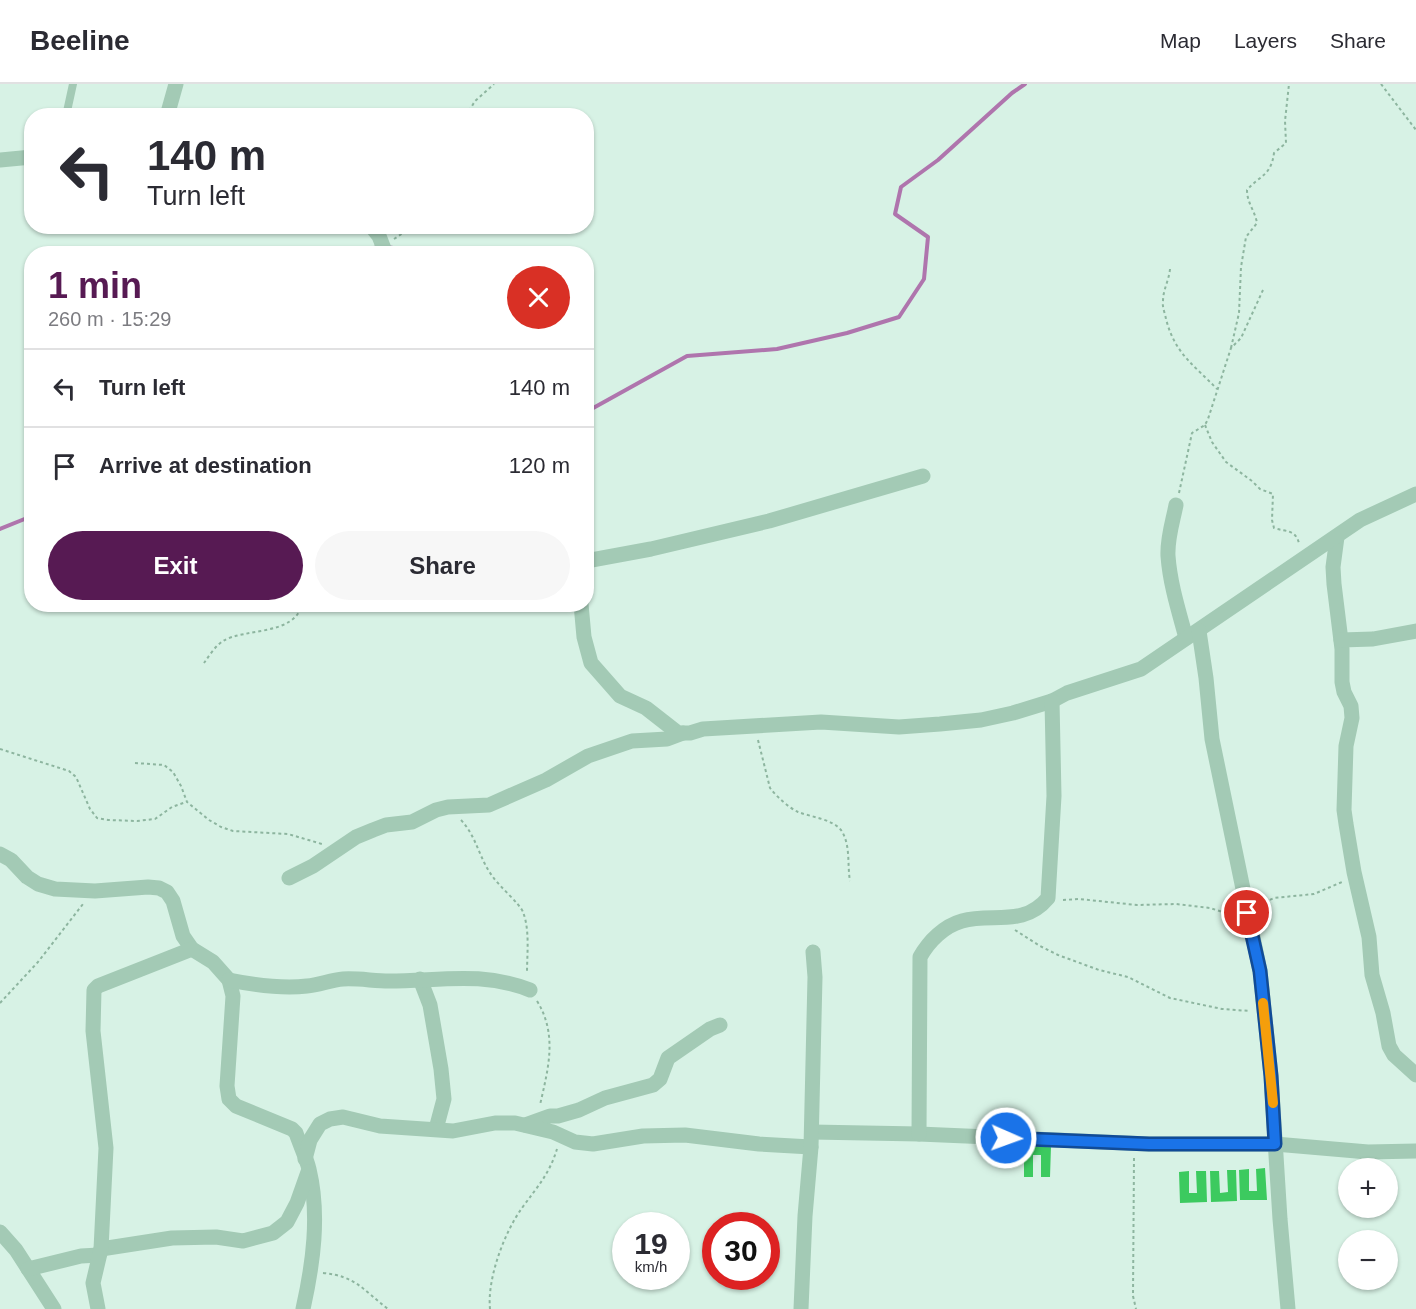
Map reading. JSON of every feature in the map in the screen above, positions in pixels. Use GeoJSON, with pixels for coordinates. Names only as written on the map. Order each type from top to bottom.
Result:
{"type":"FeatureCollection","features":[{"type":"Feature","properties":{"kind":"street"},"geometry":{"type":"LineString","coordinates":[[169,108],[176,84]]}},
{"type":"Feature","properties":{"kind":"street"},"geometry":{"type":"LineString","coordinates":[[0,160],[24,158]]}},
{"type":"Feature","properties":{"kind":"street"},"geometry":{"type":"LineString","coordinates":[[594,560],[651,549],[769,521],[923,476]]}},
{"type":"Feature","properties":{"kind":"street"},"geometry":{"type":"LineString","coordinates":[[289,878],[372,830],[386,825],[412,822],[436,810],[448,807],[489,805],[546,780],[588,756],[632,741],[667,740],[683,733],[703,729],[821,722],[899,727],[950,723],[981,720],[1052,701],[1067,693],[1141,669],[1367,517],[1416,494]]}},
{"type":"Feature","properties":{"kind":"street"},"geometry":{"type":"LineString","coordinates":[[1176,505],[1169,532],[1168,554],[1176,600],[1193,635],[1206,678],[1212,739],[1260,971],[1271,1076],[1288,1309]]}},
{"type":"Feature","properties":{"kind":"street"},"geometry":{"type":"LineString","coordinates":[[1337,537],[1333,575],[1341,640],[1342,682],[1351,706],[1352,718],[1346,746],[1344,810],[1369,937],[1372,975],[1383,1012],[1389,1046],[1394,1055],[1416,1075]]}},
{"type":"Feature","properties":{"kind":"street"},"geometry":{"type":"LineString","coordinates":[[582,612],[584,637],[591,663],[606,681],[620,696],[646,708],[669,727],[683,733]]}},
{"type":"Feature","properties":{"kind":"street"},"geometry":{"type":"LineString","coordinates":[[1341,640],[1373,639],[1416,631]]}},
{"type":"Feature","properties":{"kind":"street"},"geometry":{"type":"LineString","coordinates":[[920,1134],[920,957],[927,945],[954,924],[965,920],[1002,918],[1028,913],[1040,908],[1048,898],[1054,796],[1052,701]]}},
{"type":"Feature","properties":{"kind":"street"},"geometry":{"type":"LineString","coordinates":[[0,854],[11,860],[27,877],[38,884],[55,889],[95,891],[148,887],[159,888],[167,892],[173,901],[183,936],[192,949],[213,962],[229,980],[233,996],[227,1086],[229,1099],[236,1106],[292,1129],[296,1133],[307,1164],[314,1212],[311,1272],[303,1309]]}},
{"type":"Feature","properties":{"kind":"street"},"geometry":{"type":"LineString","coordinates":[[98,1309],[93,1283],[100,1252],[106,1148],[93,1031],[94,990],[98,986],[192,949]]}},
{"type":"Feature","properties":{"kind":"street"},"geometry":{"type":"LineString","coordinates":[[801,1309],[805,1216],[812,1139],[815,977],[813,952]]}},
{"type":"Feature","properties":{"kind":"street"},"geometry":{"type":"LineString","coordinates":[[229,980],[250,985],[286,987],[309,986],[345,979],[390,981],[473,977],[498,980],[530,990]]}},
{"type":"Feature","properties":{"kind":"street"},"geometry":{"type":"LineString","coordinates":[[420,979],[430,1005],[441,1069],[444,1099],[436,1129]]}},
{"type":"Feature","properties":{"kind":"street"},"geometry":{"type":"LineString","coordinates":[[28,1269],[172,1238],[216,1238],[243,1241],[273,1233],[287,1222],[297,1203],[314,1131],[320,1124],[330,1119],[343,1117],[380,1126],[453,1131],[495,1123],[531,1122],[579,1110],[605,1098],[653,1085],[662,1076],[668,1058],[720,1024]]}},
{"type":"Feature","properties":{"kind":"street"},"geometry":{"type":"LineString","coordinates":[[531,1122],[575,1142],[593,1144],[643,1136],[685,1135],[759,1144],[920,1134],[1134,1144],[1275,1144],[1368,1152],[1416,1151]]}},
{"type":"Feature","properties":{"kind":"street"},"geometry":{"type":"LineString","coordinates":[[0,1232],[54,1309]]}},
{"type":"Feature","properties":{"kind":"lane"},"geometry":{"type":"LineString","coordinates":[[68,108],[73,84]]}},
{"type":"Feature","properties":{"kind":"path"},"geometry":{"type":"LineString","coordinates":[[471,108],[475,101],[494,84]]}},
{"type":"Feature","properties":{"kind":"path"},"geometry":{"type":"LineString","coordinates":[[1176,505],[1189,441],[1192,433],[1205,425],[1231,348],[1239,313],[1241,267],[1246,237],[1257,224],[1249,204],[1247,190],[1263,177],[1272,163],[1274,153],[1286,143],[1288,84]]}},
{"type":"Feature","properties":{"kind":"path"},"geometry":{"type":"LineString","coordinates":[[1381,84],[1416,130]]}},
{"type":"Feature","properties":{"kind":"path"},"geometry":{"type":"LineString","coordinates":[[389,246],[403,234]]}},
{"type":"Feature","properties":{"kind":"path"},"geometry":{"type":"LineString","coordinates":[[1170,269],[1162,304],[1171,334],[1176,346],[1192,366],[1217,389]]}},
{"type":"Feature","properties":{"kind":"path"},"geometry":{"type":"LineString","coordinates":[[1231,348],[1244,331],[1263,290]]}},
{"type":"Feature","properties":{"kind":"path"},"geometry":{"type":"LineString","coordinates":[[1205,425],[1212,442],[1226,462],[1260,489],[1273,494],[1274,528],[1296,534],[1303,560]]}},
{"type":"Feature","properties":{"kind":"path"},"geometry":{"type":"LineString","coordinates":[[204,663],[223,641],[240,634],[268,631],[285,623],[298,612]]}},
{"type":"Feature","properties":{"kind":"path"},"geometry":{"type":"LineString","coordinates":[[755,726],[770,788],[793,809],[831,823],[840,830],[848,850],[850,881]]}},
{"type":"Feature","properties":{"kind":"path"},"geometry":{"type":"LineString","coordinates":[[0,748],[69,771],[76,777],[90,809],[97,818],[127,821],[155,819],[172,807],[187,802]]}},
{"type":"Feature","properties":{"kind":"path"},"geometry":{"type":"LineString","coordinates":[[135,763],[164,765],[173,772],[187,802],[209,820],[233,831],[288,834],[335,850]]}},
{"type":"Feature","properties":{"kind":"path"},"geometry":{"type":"LineString","coordinates":[[448,807],[471,831],[490,874],[523,913],[530,990],[548,1022],[549,1035],[549,1063],[531,1122]]}},
{"type":"Feature","properties":{"kind":"path"},"geometry":{"type":"LineString","coordinates":[[1045,902],[1079,899],[1137,905],[1176,904],[1210,908],[1231,915],[1247,915],[1269,899],[1314,894],[1356,878]]}},
{"type":"Feature","properties":{"kind":"path"},"geometry":{"type":"LineString","coordinates":[[0,1003],[38,962],[95,891]]}},
{"type":"Feature","properties":{"kind":"path"},"geometry":{"type":"LineString","coordinates":[[1002,918],[1021,935],[1049,950],[1099,970],[1128,977],[1170,998],[1222,1009],[1263,1011]]}},
{"type":"Feature","properties":{"kind":"path"},"geometry":{"type":"LineString","coordinates":[[490,1309],[490,1285],[498,1258],[516,1216],[548,1173],[564,1137]]}},
{"type":"Feature","properties":{"kind":"path"},"geometry":{"type":"LineString","coordinates":[[1134,1144],[1133,1296],[1136,1309]]}},
{"type":"Feature","properties":{"kind":"path"},"geometry":{"type":"LineString","coordinates":[[311,1272],[342,1275],[366,1290],[388,1309]]}},
{"type":"Feature","properties":{"kind":"building"},"geometry":{"type":"Polygon","coordinates":[[[1024,1146],[1051,1146],[1050,1177],[1041,1177],[1041,1155],[1033,1155],[1033,1177],[1024,1177],[1024,1146]]]}},
{"type":"Feature","properties":{"kind":"building"},"geometry":{"type":"Polygon","coordinates":[[[1265,1168],[1267,1200],[1240,1200],[1239,1170],[1249,1169],[1249,1191],[1257,1191],[1256,1169],[1265,1168]]]}},
{"type":"Feature","properties":{"kind":"building"},"geometry":{"type":"Polygon","coordinates":[[[1227,1170],[1236,1170],[1237,1201],[1211,1202],[1210,1171],[1219,1171],[1220,1193],[1228,1192],[1227,1170]]]}},
{"type":"Feature","properties":{"kind":"building"},"geometry":{"type":"Polygon","coordinates":[[[1189,1171],[1189,1193],[1197,1193],[1196,1171],[1206,1171],[1207,1202],[1180,1203],[1179,1172],[1189,1171]]]}},
{"type":"Feature","properties":{"kind":"waterway"},"geometry":{"type":"LineString","coordinates":[[594,408],[687,356],[777,349],[847,333],[899,317],[924,279],[928,237],[895,214],[901,187],[938,160],[1025,84]]}},
{"type":"Feature","properties":{"kind":"waterway"},"geometry":{"type":"LineString","coordinates":[[0,529],[24,519]]}},
{"type":"Feature","properties":{"kind":"slow traffic"},"geometry":{"type":"LineString","coordinates":[[1263,1003],[1273,1103]]}},
{"type":"Feature","properties":{"kind":"route"},"geometry":{"type":"LineString","coordinates":[[1006,1138],[1149,1144],[1275,1144],[1271,1076],[1260,971],[1247,913]]}}]}
